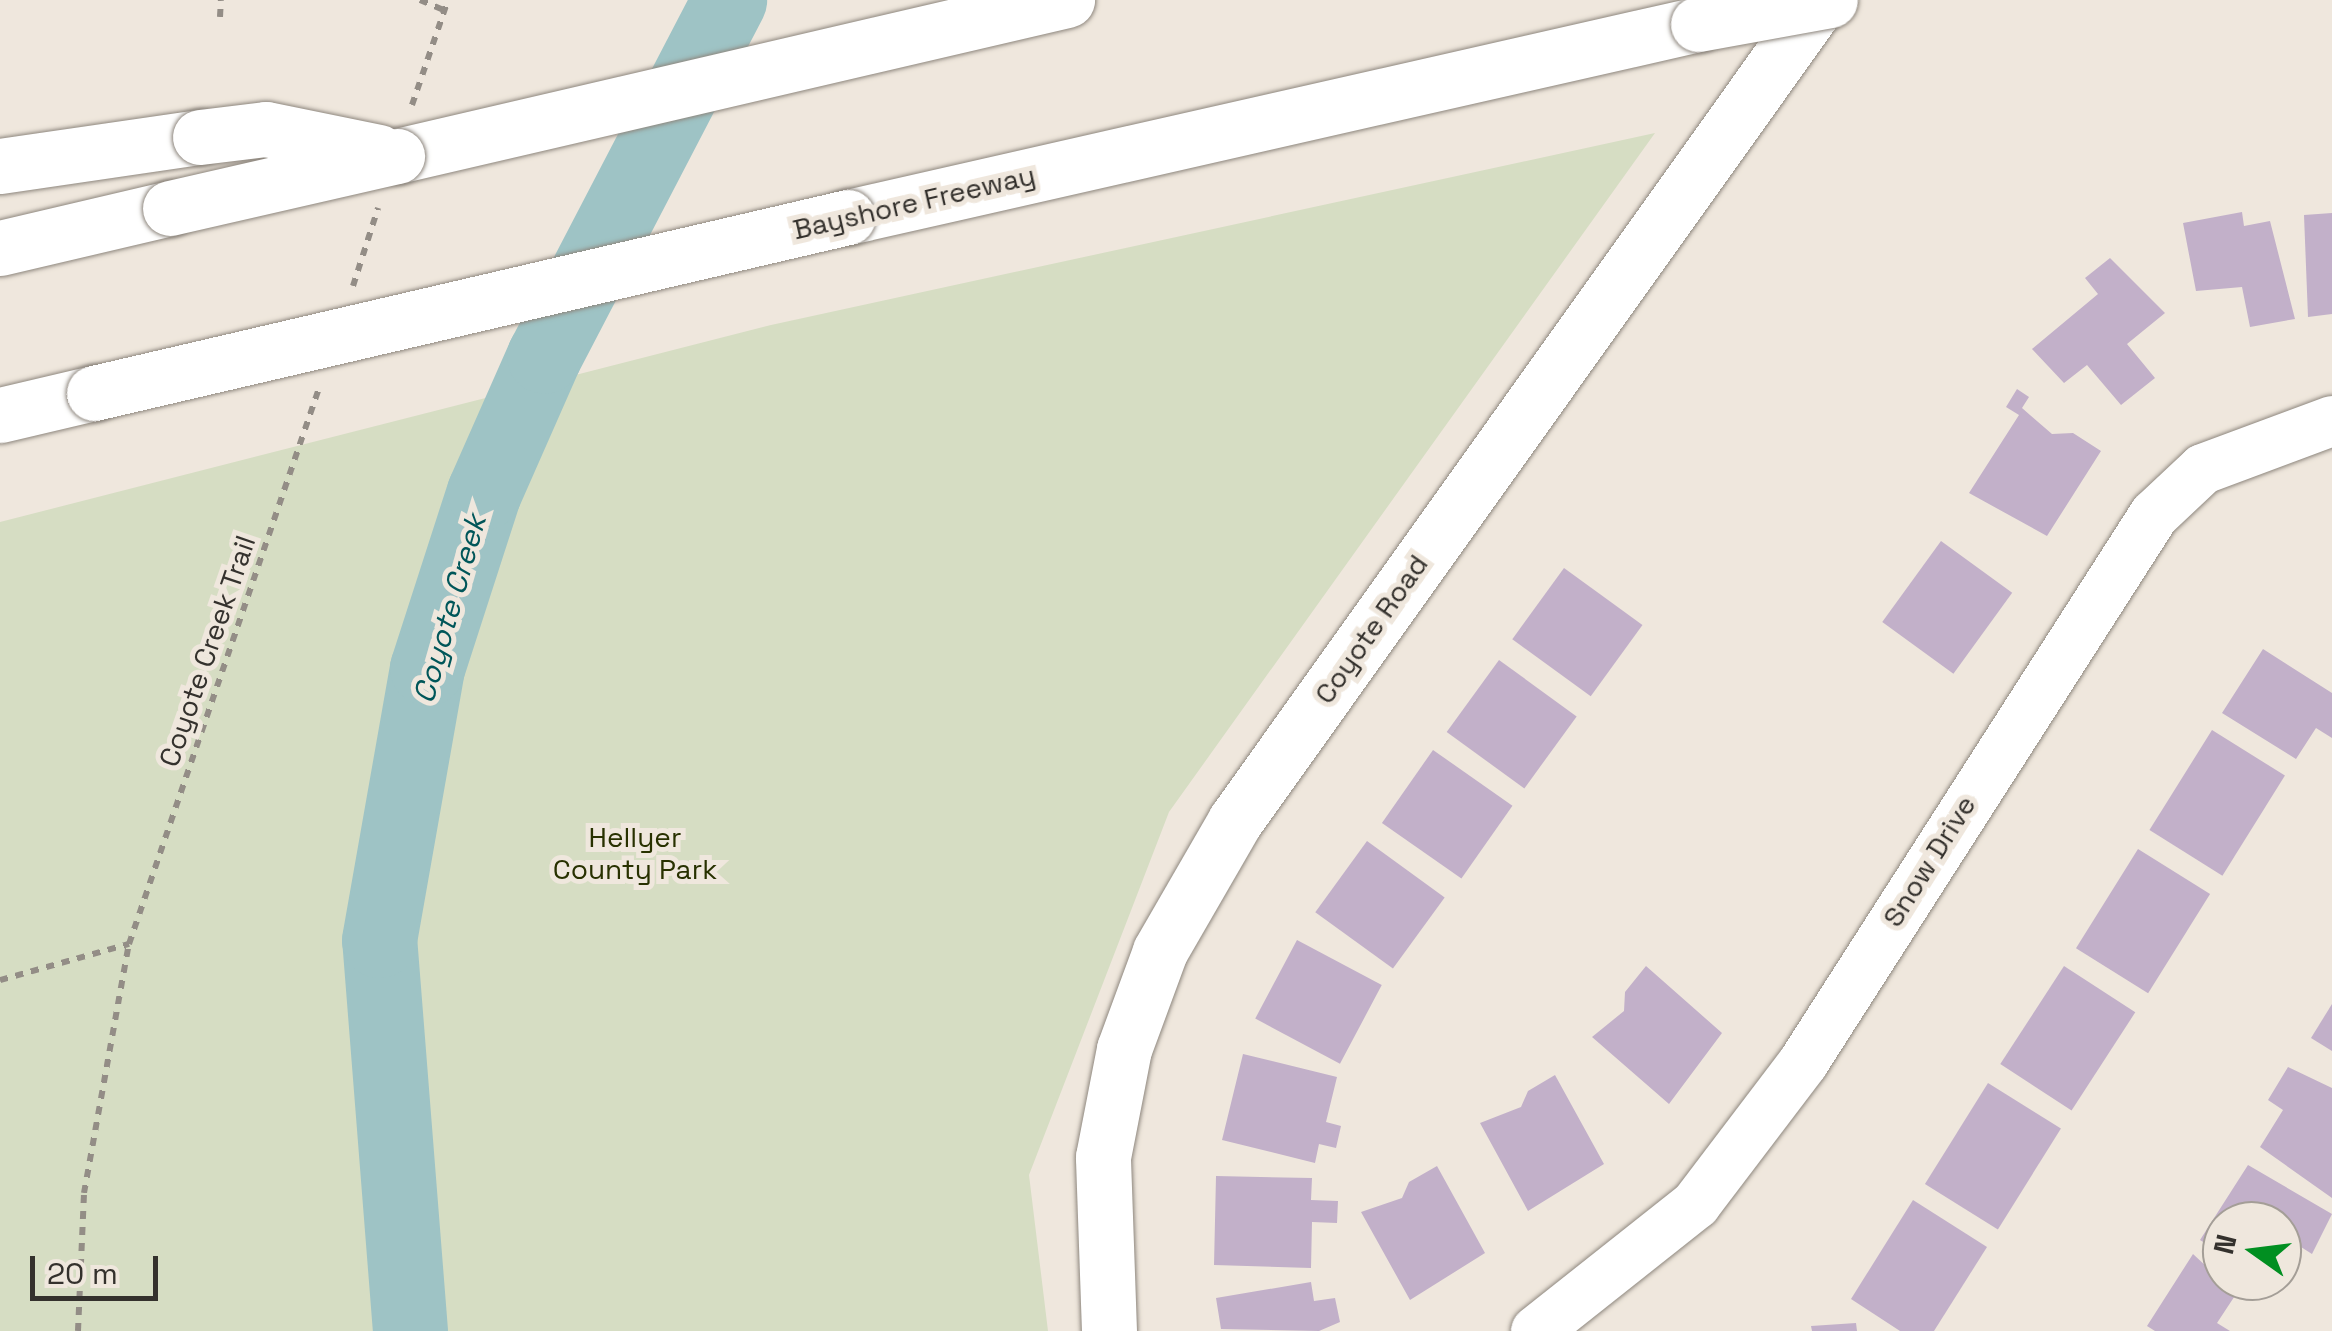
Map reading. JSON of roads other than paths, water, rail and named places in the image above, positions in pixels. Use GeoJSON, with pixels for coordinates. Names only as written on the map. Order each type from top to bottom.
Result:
{"type":"FeatureCollection","features":[{"type":"Feature","properties":{"kind":"main road"},"geometry":{"type":"LineString","coordinates":[[0,248],[1067,0]]}},
{"type":"Feature","properties":{"kind":"main road","name":"Coyote Road"},"geometry":{"type":"LineString","coordinates":[[1109,1331],[1103,1157],[1124,1049],[1160,951],[1236,821],[1820,0]]}},
{"type":"Feature","properties":{"kind":"main road","name":"Bayshore Freeway"},"geometry":{"type":"LineString","coordinates":[[0,415],[848,216],[1698,24],[1830,0]]}},
{"type":"Feature","properties":{"kind":"main road"},"geometry":{"type":"LineString","coordinates":[[0,166],[266,129],[395,157]]}},
{"type":"Feature","properties":{"kind":"street","name":"Snow Drive"},"geometry":{"type":"LineString","coordinates":[[1536,1331],[1696,1204],[1803,1063],[2154,514],[2204,470],[2328,432]]}},
{"type":"Feature","properties":{"kind":"waterway","name":"Coyote Creek"},"geometry":{"type":"LineString","coordinates":[[410,1331],[379,940],[427,668],[484,492],[544,356],[729,0]]}},
{"type":"Feature","properties":{"kind":"park label","name":"Hellyer County Park"},"geometry":{"type":"Point","coordinates":[635,853]}}]}
